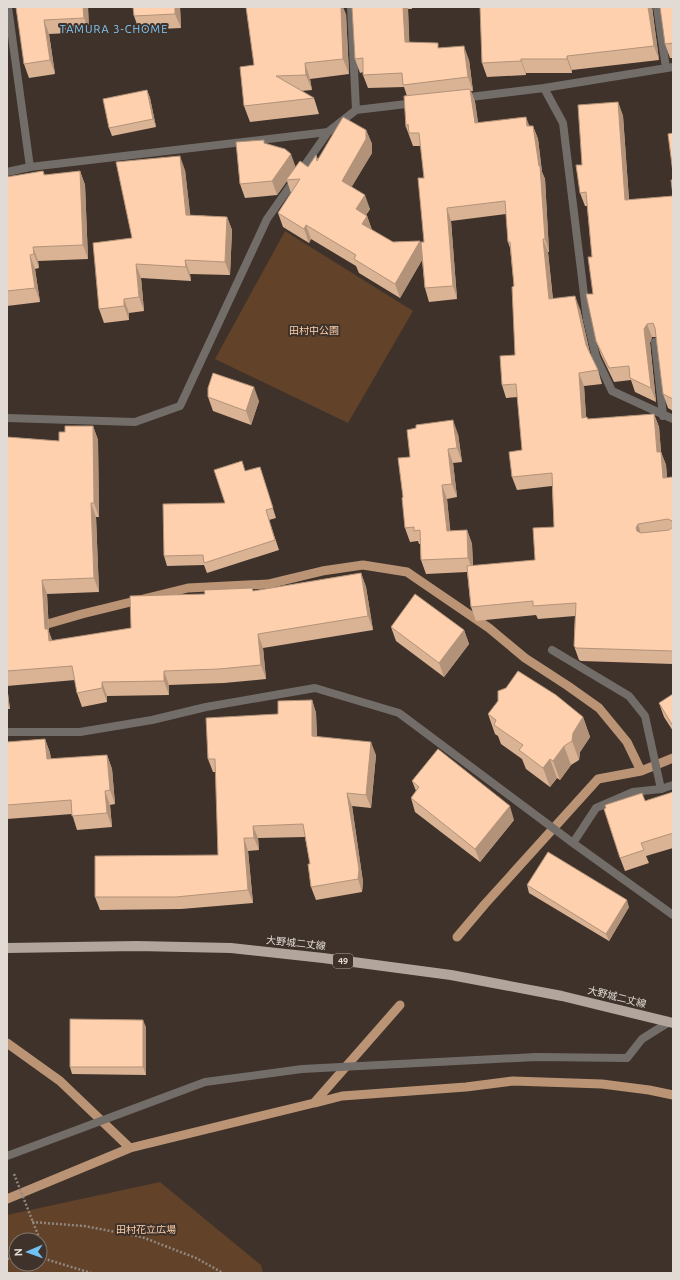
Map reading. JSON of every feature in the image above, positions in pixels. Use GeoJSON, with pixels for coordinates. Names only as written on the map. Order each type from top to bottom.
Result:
{"type":"FeatureCollection","features":[{"type":"Feature","properties":{"kind":"main road","name":"大野城二丈線"},"geometry":{"type":"LineString","coordinates":[[7,948],[137,946],[231,948],[323,958],[451,975],[562,996],[671,1022]]}},
{"type":"Feature","properties":{"kind":"street"},"geometry":{"type":"LineString","coordinates":[[8,7],[30,168]]}},
{"type":"Feature","properties":{"kind":"street"},"geometry":{"type":"LineString","coordinates":[[351,7],[356,110]]}},
{"type":"Feature","properties":{"kind":"street"},"geometry":{"type":"LineString","coordinates":[[450,99],[544,88],[670,68],[657,7]]}},
{"type":"Feature","properties":{"kind":"street"},"geometry":{"type":"LineString","coordinates":[[544,88],[563,123],[587,320],[596,356],[612,391],[663,416],[673,419]]}},
{"type":"Feature","properties":{"kind":"street"},"geometry":{"type":"LineString","coordinates":[[7,418],[135,422],[180,406],[267,219],[328,132],[356,110],[426,102]]}},
{"type":"Feature","properties":{"kind":"street"},"geometry":{"type":"LineString","coordinates":[[7,172],[328,132]]}},
{"type":"Feature","properties":{"kind":"street"},"geometry":{"type":"LineString","coordinates":[[655,342],[663,416]]}},
{"type":"Feature","properties":{"kind":"street"},"geometry":{"type":"LineString","coordinates":[[552,650],[629,696],[645,716],[661,789]]}},
{"type":"Feature","properties":{"kind":"street"},"geometry":{"type":"LineString","coordinates":[[7,732],[80,732],[152,720],[206,708],[315,688],[399,714],[536,816],[673,915]]}},
{"type":"Feature","properties":{"kind":"street"},"geometry":{"type":"LineString","coordinates":[[573,843],[596,808],[633,792],[661,789],[673,785]]}},
{"type":"Feature","properties":{"kind":"street"},"geometry":{"type":"LineString","coordinates":[[7,1156],[205,1082],[302,1069],[536,1057],[627,1058],[642,1039],[671,1022]]}},
{"type":"Feature","properties":{"kind":"path"},"geometry":{"type":"LineString","coordinates":[[7,1156],[36,1232]]}},
{"type":"Feature","properties":{"kind":"path"},"geometry":{"type":"LineString","coordinates":[[32,1222],[84,1226],[142,1238],[196,1258],[223,1273]]}},
{"type":"Feature","properties":{"kind":"path"},"geometry":{"type":"LineString","coordinates":[[48,1260],[91,1273]]}},
{"type":"Feature","properties":{"kind":"green space","name":"田村中公園"},"geometry":{"type":"Polygon","coordinates":[[[285,231],[413,311],[348,423],[215,359],[285,231]]]}},
{"type":"Feature","properties":{"kind":"green space","name":"田村花立広場"},"geometry":{"type":"Polygon","coordinates":[[[160,1182],[261,1265],[263,1273],[7,1273],[7,1215],[160,1182]]]}},
{"type":"Feature","properties":{"kind":"building"},"geometry":{"type":"Polygon","coordinates":[[[16,7],[83,7],[84,18],[44,20],[50,60],[24,64],[16,7]]]}},
{"type":"Feature","properties":{"kind":"building"},"geometry":{"type":"Polygon","coordinates":[[[133,7],[175,7],[175,14],[134,16],[133,7]]]}},
{"type":"Feature","properties":{"kind":"building"},"geometry":{"type":"Polygon","coordinates":[[[246,7],[341,7],[343,59],[305,63],[306,75],[276,76],[314,98],[244,106],[240,67],[254,65],[246,7]]]}},
{"type":"Feature","properties":{"kind":"building"},"geometry":{"type":"Polygon","coordinates":[[[352,7],[403,7],[405,42],[438,43],[438,48],[464,46],[468,77],[403,85],[402,73],[363,75],[363,58],[355,59],[352,7]]]}},
{"type":"Feature","properties":{"kind":"building"},"geometry":{"type":"Polygon","coordinates":[[[480,7],[648,7],[654,46],[567,56],[567,59],[521,59],[521,61],[482,63],[480,7]]]}},
{"type":"Feature","properties":{"kind":"building"},"geometry":{"type":"Polygon","coordinates":[[[660,7],[673,7],[673,43],[665,44],[660,7]]]}},
{"type":"Feature","properties":{"kind":"building"},"geometry":{"type":"Polygon","coordinates":[[[470,89],[475,123],[526,117],[527,126],[533,126],[540,166],[545,239],[543,239],[549,299],[575,296],[586,345],[598,370],[579,373],[582,418],[587,417],[588,419],[654,414],[657,452],[661,452],[663,478],[673,477],[673,523],[668,519],[638,524],[636,528],[637,531],[641,533],[669,530],[673,527],[673,651],[576,648],[574,646],[576,603],[533,606],[533,601],[471,607],[467,566],[535,560],[533,528],[554,527],[552,473],[512,477],[509,452],[522,450],[516,384],[502,385],[500,356],[515,355],[512,287],[514,286],[510,242],[508,242],[505,201],[447,208],[453,286],[425,288],[421,242],[424,242],[418,178],[424,178],[419,133],[409,133],[408,124],[406,127],[404,96],[470,89]]]}},
{"type":"Feature","properties":{"kind":"building"},"geometry":{"type":"Polygon","coordinates":[[[147,90],[153,119],[109,128],[103,99],[147,90]]]}},
{"type":"Feature","properties":{"kind":"building"},"geometry":{"type":"Polygon","coordinates":[[[618,102],[625,200],[673,196],[673,399],[663,394],[655,328],[653,323],[647,324],[644,329],[651,388],[630,378],[629,366],[609,368],[596,341],[586,294],[593,294],[588,257],[592,257],[586,192],[580,193],[576,165],[582,165],[578,105],[618,102]]]}},
{"type":"Feature","properties":{"kind":"building"},"geometry":{"type":"Polygon","coordinates":[[[343,117],[366,130],[366,139],[342,181],[365,195],[356,209],[367,216],[362,224],[393,242],[420,241],[395,284],[354,259],[356,255],[306,225],[304,229],[278,213],[300,179],[286,180],[300,161],[308,167],[316,155],[317,161],[343,117]]]}},
{"type":"Feature","properties":{"kind":"building"},"geometry":{"type":"Polygon","coordinates":[[[673,133],[673,173],[668,134],[673,133]]]}},
{"type":"Feature","properties":{"kind":"building"},"geometry":{"type":"Polygon","coordinates":[[[264,140],[264,143],[285,149],[291,154],[272,181],[240,184],[236,142],[264,140]]]}},
{"type":"Feature","properties":{"kind":"building"},"geometry":{"type":"Polygon","coordinates":[[[180,156],[186,215],[227,217],[225,262],[185,260],[186,267],[136,264],[139,297],[124,299],[124,306],[99,309],[93,243],[132,238],[116,162],[180,156]]]}},
{"type":"Feature","properties":{"kind":"building"},"geometry":{"type":"Polygon","coordinates":[[[43,171],[44,175],[80,171],[83,245],[33,247],[34,254],[30,255],[35,288],[7,291],[7,177],[43,171]]]}},
{"type":"Feature","properties":{"kind":"building"},"geometry":{"type":"Polygon","coordinates":[[[671,180],[673,180],[673,195],[671,180]]]}},
{"type":"Feature","properties":{"kind":"building"},"geometry":{"type":"Polygon","coordinates":[[[213,373],[254,387],[246,411],[208,397],[208,388],[213,373]]]}},
{"type":"Feature","properties":{"kind":"building"},"geometry":{"type":"Polygon","coordinates":[[[453,420],[457,448],[448,449],[452,484],[442,485],[447,531],[467,530],[468,558],[421,560],[420,530],[414,531],[414,527],[405,528],[398,458],[410,457],[407,430],[416,428],[416,425],[453,420]]]}},
{"type":"Feature","properties":{"kind":"building"},"geometry":{"type":"Polygon","coordinates":[[[65,426],[93,426],[94,503],[91,503],[94,578],[42,580],[45,629],[48,629],[49,641],[131,628],[130,596],[205,594],[204,590],[252,588],[253,591],[361,573],[368,616],[258,634],[261,665],[219,669],[164,671],[164,681],[102,682],[102,688],[77,693],[72,666],[7,671],[7,437],[59,441],[59,432],[65,432],[65,426]]]}},
{"type":"Feature","properties":{"kind":"building"},"geometry":{"type":"Polygon","coordinates":[[[242,461],[245,471],[260,467],[273,508],[266,510],[275,540],[204,563],[203,555],[164,556],[163,504],[225,503],[214,470],[242,461]]]}},
{"type":"Feature","properties":{"kind":"building"},"geometry":{"type":"Polygon","coordinates":[[[415,594],[464,630],[439,663],[391,627],[415,594]]]}},
{"type":"Feature","properties":{"kind":"building"},"geometry":{"type":"Polygon","coordinates":[[[518,671],[556,695],[583,717],[573,733],[572,741],[564,746],[553,761],[550,759],[543,768],[519,750],[523,745],[494,725],[496,720],[488,714],[498,701],[498,691],[506,688],[518,671]]]}},
{"type":"Feature","properties":{"kind":"building"},"geometry":{"type":"Polygon","coordinates":[[[673,694],[673,726],[659,703],[673,694]]]}},
{"type":"Feature","properties":{"kind":"building"},"geometry":{"type":"Polygon","coordinates":[[[312,700],[312,736],[371,742],[366,795],[347,793],[359,869],[358,879],[311,887],[308,864],[310,864],[303,824],[253,826],[254,838],[244,838],[248,890],[176,897],[95,897],[95,856],[218,855],[215,759],[208,759],[206,718],[278,714],[278,701],[312,700]]]}},
{"type":"Feature","properties":{"kind":"building"},"geometry":{"type":"Polygon","coordinates":[[[45,739],[47,759],[107,755],[110,790],[105,791],[107,813],[72,816],[71,800],[7,805],[7,742],[45,739]]]}},
{"type":"Feature","properties":{"kind":"building"},"geometry":{"type":"Polygon","coordinates":[[[438,749],[510,806],[475,849],[411,798],[419,787],[412,781],[438,749]]]}},
{"type":"Feature","properties":{"kind":"building"},"geometry":{"type":"Polygon","coordinates":[[[673,792],[673,833],[641,843],[644,850],[620,858],[604,809],[606,808],[605,805],[642,793],[645,801],[673,792]]]}},
{"type":"Feature","properties":{"kind":"building"},"geometry":{"type":"Polygon","coordinates":[[[548,852],[627,900],[606,934],[527,885],[548,852]]]}},
{"type":"Feature","properties":{"kind":"building"},"geometry":{"type":"Polygon","coordinates":[[[70,1019],[143,1020],[143,1067],[70,1067],[70,1019]]]}},
{"type":"Feature","properties":{"kind":"waterway"},"geometry":{"type":"LineString","coordinates":[[37,627],[82,614],[188,588],[268,584],[322,571],[363,565],[407,572],[489,628],[525,658],[599,708],[627,742],[641,771]]}},
{"type":"Feature","properties":{"kind":"waterway"},"geometry":{"type":"LineString","coordinates":[[457,937],[598,779],[641,771],[673,758]]}},
{"type":"Feature","properties":{"kind":"waterway"},"geometry":{"type":"LineString","coordinates":[[7,1199],[130,1148],[314,1103],[400,1005]]}},
{"type":"Feature","properties":{"kind":"waterway"},"geometry":{"type":"LineString","coordinates":[[7,1043],[60,1081],[130,1148]]}},
{"type":"Feature","properties":{"kind":"waterway"},"geometry":{"type":"LineString","coordinates":[[315,1103],[342,1096],[466,1087],[513,1081],[602,1084],[649,1090],[673,1095]]}},
{"type":"Feature","properties":{"kind":"district","name":"TAMURA 3-CHOME"},"geometry":{"type":"Point","coordinates":[114,29]}}]}
